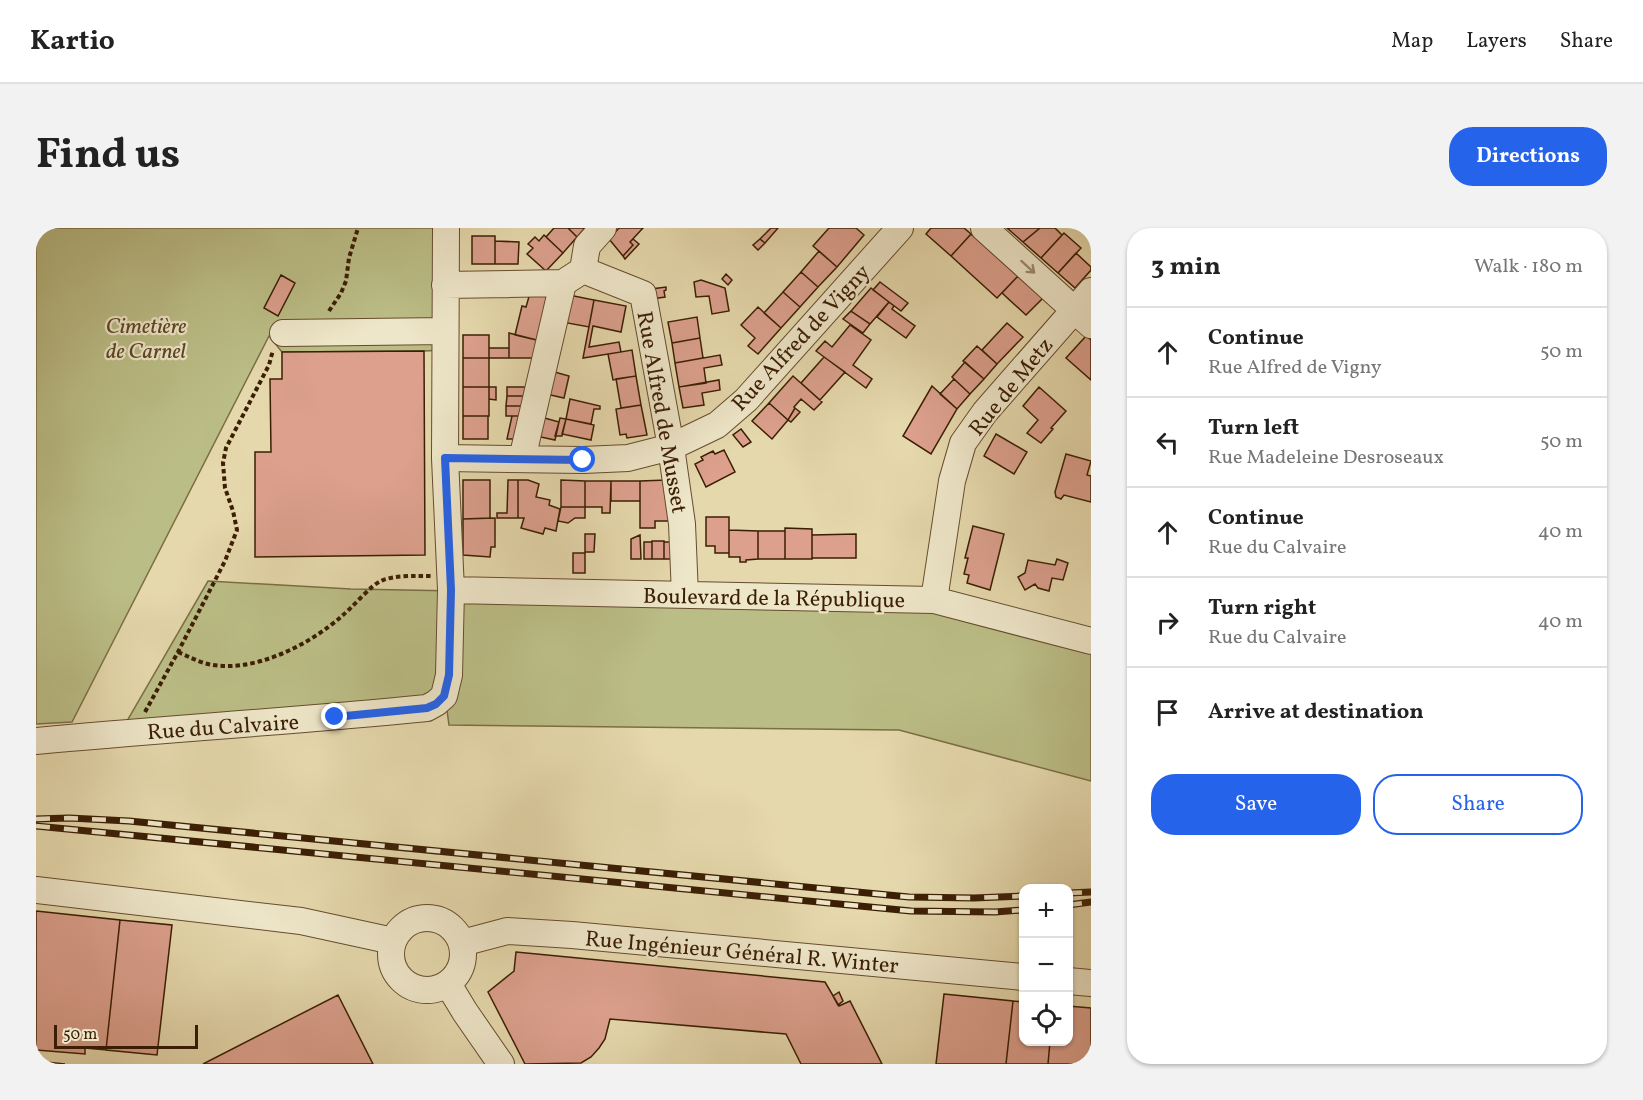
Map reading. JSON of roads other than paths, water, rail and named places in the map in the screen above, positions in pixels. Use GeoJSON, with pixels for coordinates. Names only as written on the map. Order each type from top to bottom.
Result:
{"type":"FeatureCollection","features":[{"type":"Feature","properties":{"kind":"street"},"geometry":{"type":"LineString","coordinates":[[446,228],[445,458],[450,583]]}},
{"type":"Feature","properties":{"kind":"street"},"geometry":{"type":"LineString","coordinates":[[522,459],[573,277],[587,246],[603,228]]}},
{"type":"Feature","properties":{"kind":"street","name":"Rue Alfred de Vigny"},"geometry":{"type":"LineString","coordinates":[[445,458],[583,460],[628,458],[671,447],[717,425],[746,400],[900,228]]}},
{"type":"Feature","properties":{"kind":"street"},"geometry":{"type":"LineString","coordinates":[[984,228],[1085,308]]}},
{"type":"Feature","properties":{"kind":"street"},"geometry":{"type":"LineString","coordinates":[[445,285],[573,277]]}},
{"type":"Feature","properties":{"kind":"street","name":"Rue Alfred de Musset"},"geometry":{"type":"LineString","coordinates":[[573,277],[643,294],[671,447],[682,524],[686,595]]}},
{"type":"Feature","properties":{"kind":"street","name":"Rue de Metz"},"geometry":{"type":"LineString","coordinates":[[934,600],[952,481],[963,443],[984,412],[1085,308]]}},
{"type":"Feature","properties":{"kind":"street"},"geometry":{"type":"LineString","coordinates":[[283,333],[445,331]]}},
{"type":"Feature","properties":{"kind":"street","name":"Boulevard de la République"},"geometry":{"type":"LineString","coordinates":[[450,583],[686,595],[934,600],[1091,641]]}},
{"type":"Feature","properties":{"kind":"street","name":"Rue du Calvaire"},"geometry":{"type":"LineString","coordinates":[[36,741],[427,708],[436,704],[444,696],[449,675],[450,583]]}},
{"type":"Feature","properties":{"kind":"street"},"geometry":{"type":"LineString","coordinates":[[36,890],[301,921],[393,941]]}},
{"type":"Feature","properties":{"kind":"street"},"geometry":{"type":"LineString","coordinates":[[418,919],[440,920],[450,926],[462,943],[464,952],[461,968],[448,984],[432,990],[414,988],[404,983],[397,976],[393,967],[391,958],[393,941],[400,930],[418,919]]}},
{"type":"Feature","properties":{"kind":"street","name":"Rue Ingénieur Général R. Winter"},"geometry":{"type":"LineString","coordinates":[[462,943],[507,931],[1019,977]]}},
{"type":"Feature","properties":{"kind":"street"},"geometry":{"type":"LineString","coordinates":[[1073,981],[1091,983]]}},
{"type":"Feature","properties":{"kind":"street"},"geometry":{"type":"LineString","coordinates":[[448,984],[501,1064]]}},
{"type":"Feature","properties":{"kind":"railway"},"geometry":{"type":"LineString","coordinates":[[36,819],[129,821],[909,897],[1019,896]]}},
{"type":"Feature","properties":{"kind":"railway"},"geometry":{"type":"LineString","coordinates":[[36,826],[911,911],[1019,910]]}},
{"type":"Feature","properties":{"kind":"railway"},"geometry":{"type":"LineString","coordinates":[[1073,893],[1091,892]]}},
{"type":"Feature","properties":{"kind":"railway"},"geometry":{"type":"LineString","coordinates":[[1073,904],[1091,902]]}},
{"type":"Feature","properties":{"kind":"park label","name":"Cimetière de Carnel"},"geometry":{"type":"Point","coordinates":[146,338]}}]}
